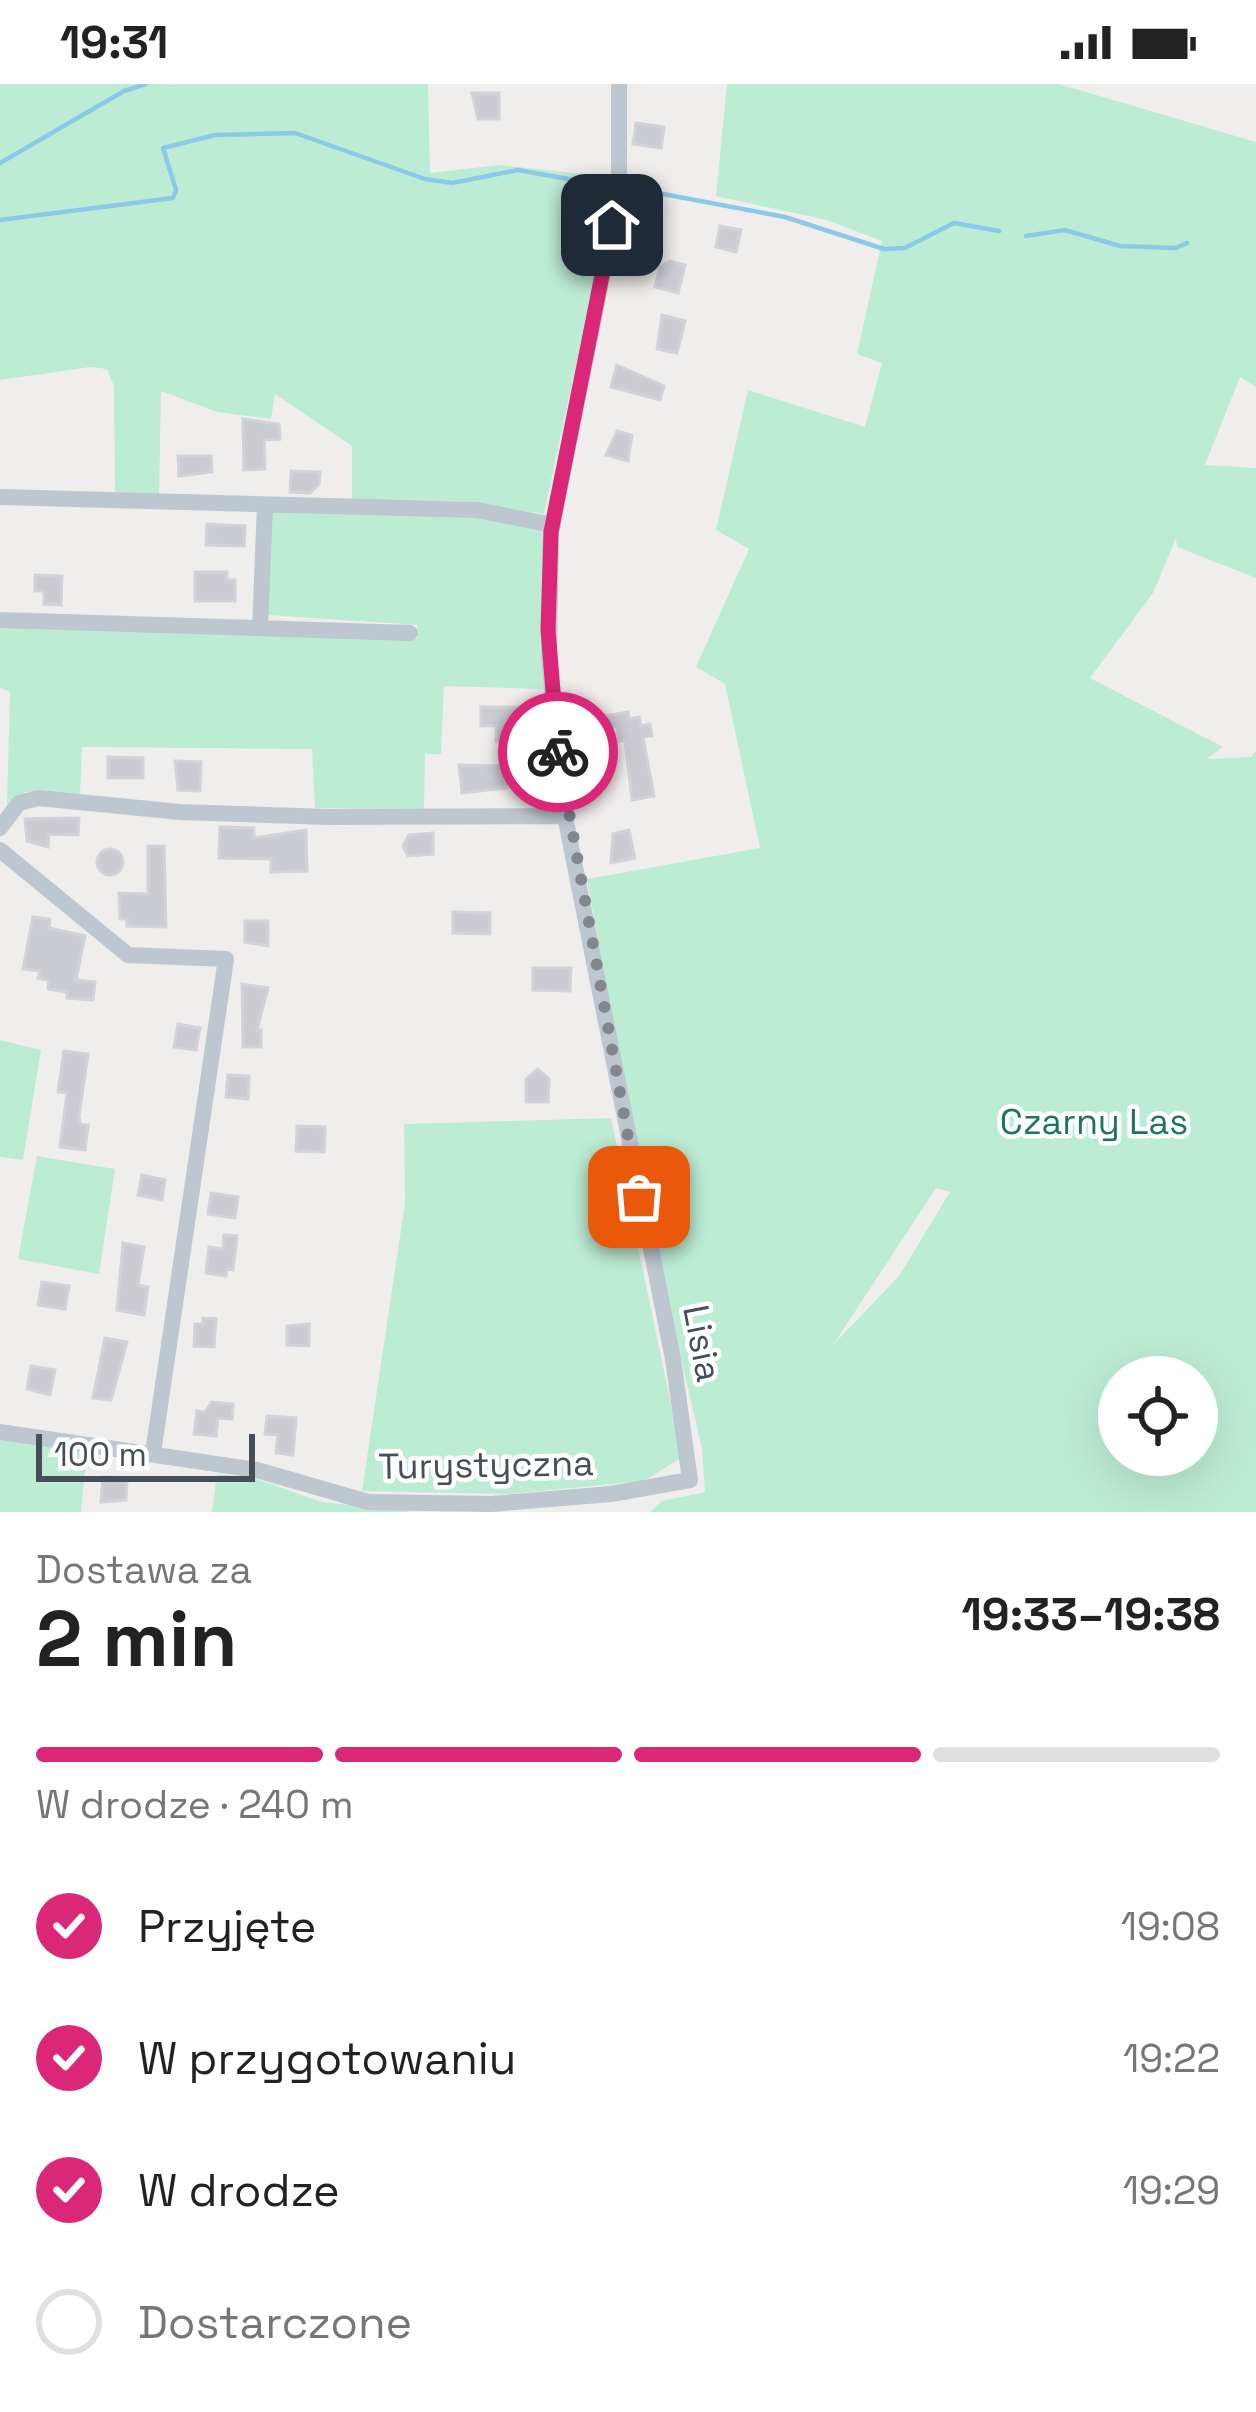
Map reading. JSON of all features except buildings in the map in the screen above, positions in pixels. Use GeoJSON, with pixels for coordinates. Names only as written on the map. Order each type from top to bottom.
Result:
{"type":"FeatureCollection","features":[{"type":"Feature","properties":{"kind":"street","name":"Lisia"},"geometry":{"type":"LineString","coordinates":[[620,84],[619,192],[553,525],[549,656],[566,816],[673,1359],[690,1480]]}},
{"type":"Feature","properties":{"kind":"street"},"geometry":{"type":"LineString","coordinates":[[0,497],[477,510],[553,525]]}},
{"type":"Feature","properties":{"kind":"street"},"geometry":{"type":"LineString","coordinates":[[260,628],[265,505]]}},
{"type":"Feature","properties":{"kind":"street"},"geometry":{"type":"LineString","coordinates":[[0,620],[410,633]]}},
{"type":"Feature","properties":{"kind":"street"},"geometry":{"type":"LineString","coordinates":[[0,828],[19,803],[38,798],[180,812],[566,816]]}},
{"type":"Feature","properties":{"kind":"street"},"geometry":{"type":"LineString","coordinates":[[0,850],[128,956],[226,959],[153,1453]]}},
{"type":"Feature","properties":{"kind":"street","name":"Turystyczna"},"geometry":{"type":"LineString","coordinates":[[0,1432],[257,1470],[368,1502],[491,1504],[611,1495],[690,1480]]}},
{"type":"Feature","properties":{"kind":"green space"},"geometry":{"type":"Polygon","coordinates":[[[0,84],[428,84],[430,173],[499,165],[611,177],[612,196],[544,514],[459,501],[352,501],[352,446],[275,394],[271,419],[217,412],[161,391],[159,498],[115,492],[114,386],[107,369],[90,367],[0,380],[0,84]]]}},
{"type":"Feature","properties":{"kind":"green space","name":"Czarny Las"},"geometry":{"type":"Polygon","coordinates":[[[727,84],[1059,84],[1256,142],[1256,387],[1240,377],[1205,465],[1256,468],[1256,578],[1177,547],[1176,538],[1153,593],[1090,678],[1223,747],[1207,759],[1251,757],[1256,751],[1256,1512],[650,1512],[662,1501],[705,1492],[702,1449],[647,1211],[587,879],[760,848],[725,684],[696,667],[749,549],[716,530],[748,390],[865,427],[882,363],[857,354],[882,241],[827,220],[716,196],[727,84]],[[936,1188],[833,1345],[899,1276],[950,1192],[936,1188]]]}},
{"type":"Feature","properties":{"kind":"green space"},"geometry":{"type":"Polygon","coordinates":[[[271,512],[455,512],[524,523],[546,533],[545,689],[444,686],[441,754],[425,754],[424,809],[315,808],[312,749],[82,747],[80,794],[25,792],[7,805],[10,692],[0,688],[0,625],[418,638],[417,625],[268,615],[271,512]]]}},
{"type":"Feature","properties":{"kind":"green space"},"geometry":{"type":"Polygon","coordinates":[[[0,1040],[41,1050],[23,1160],[0,1157],[0,1040]]]}},
{"type":"Feature","properties":{"kind":"green space"},"geometry":{"type":"Polygon","coordinates":[[[611,1118],[682,1457],[644,1481],[509,1494],[362,1491],[405,1203],[404,1124],[611,1118]]]}},
{"type":"Feature","properties":{"kind":"green space"},"geometry":{"type":"Polygon","coordinates":[[[37,1156],[115,1169],[99,1274],[18,1259],[37,1156]]]}},
{"type":"Feature","properties":{"kind":"green space"},"geometry":{"type":"Polygon","coordinates":[[[0,1439],[87,1450],[81,1512],[0,1512],[0,1439]]]}},
{"type":"Feature","properties":{"kind":"green space"},"geometry":{"type":"Polygon","coordinates":[[[217,1474],[253,1478],[322,1502],[412,1512],[212,1512],[217,1474]]]}},
{"type":"Feature","properties":{"kind":"waterway"},"geometry":{"type":"LineString","coordinates":[[0,163],[124,91],[146,84]]}},
{"type":"Feature","properties":{"kind":"waterway"},"geometry":{"type":"LineString","coordinates":[[0,220],[173,198],[176,190],[163,148],[215,135],[295,133],[425,179],[452,183],[518,170],[607,186]]}},
{"type":"Feature","properties":{"kind":"waterway"},"geometry":{"type":"LineString","coordinates":[[626,187],[785,217],[884,249],[905,248],[954,223],[999,231]]}},
{"type":"Feature","properties":{"kind":"waterway"},"geometry":{"type":"LineString","coordinates":[[1026,236],[1065,230],[1120,246],[1176,248],[1187,243]]}},
{"type":"Feature","properties":{"kind":"way so far"},"geometry":{"type":"LineString","coordinates":[[558,752],[573,857],[639,1197]]}},
{"type":"Feature","properties":{"kind":"route"},"geometry":{"type":"LineString","coordinates":[[558,752],[548,630],[551,532],[568,467],[612,225]]}}]}
